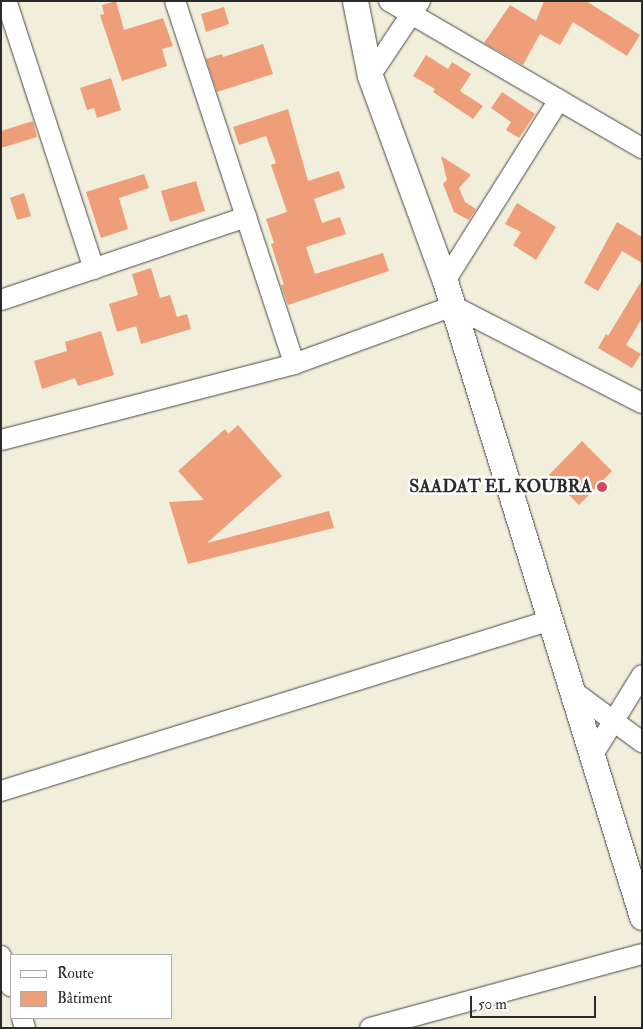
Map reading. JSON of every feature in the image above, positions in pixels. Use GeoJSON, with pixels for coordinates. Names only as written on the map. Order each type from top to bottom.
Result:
{"type":"FeatureCollection","features":[{"type":"Feature","properties":{"kind":"street"},"geometry":{"type":"LineString","coordinates":[[175,1],[294,364]]}},
{"type":"Feature","properties":{"kind":"street"},"geometry":{"type":"LineString","coordinates":[[355,1],[370,76],[445,281],[642,917]]}},
{"type":"Feature","properties":{"kind":"street"},"geometry":{"type":"LineString","coordinates":[[389,1],[416,8],[559,100],[642,148]]}},
{"type":"Feature","properties":{"kind":"street"},"geometry":{"type":"LineString","coordinates":[[7,3],[94,268]]}},
{"type":"Feature","properties":{"kind":"street"},"geometry":{"type":"LineString","coordinates":[[370,76],[416,8]]}},
{"type":"Feature","properties":{"kind":"street"},"geometry":{"type":"LineString","coordinates":[[445,281],[559,100]]}},
{"type":"Feature","properties":{"kind":"street"},"geometry":{"type":"LineString","coordinates":[[1,300],[246,217]]}},
{"type":"Feature","properties":{"kind":"street"},"geometry":{"type":"LineString","coordinates":[[1,440],[294,364],[452,306],[642,403]]}},
{"type":"Feature","properties":{"kind":"street"},"geometry":{"type":"LineString","coordinates":[[1,791],[551,620]]}},
{"type":"Feature","properties":{"kind":"street"},"geometry":{"type":"LineString","coordinates":[[592,756],[642,675]]}},
{"type":"Feature","properties":{"kind":"street"},"geometry":{"type":"LineString","coordinates":[[573,691],[613,723],[642,742]]}},
{"type":"Feature","properties":{"kind":"street"},"geometry":{"type":"LineString","coordinates":[[370,1028],[642,954]]}},
{"type":"Feature","properties":{"kind":"street"},"geometry":{"type":"LineString","coordinates":[[1,956],[10,983]]}},
{"type":"Feature","properties":{"kind":"building"},"geometry":{"type":"Polygon","coordinates":[[[116,1],[124,30],[163,18],[173,46],[162,49],[167,66],[122,81],[100,15],[104,14],[102,5],[116,1]]]}},
{"type":"Feature","properties":{"kind":"building"},"geometry":{"type":"Polygon","coordinates":[[[544,1],[586,1],[640,35],[627,56],[573,22],[560,45],[540,34],[523,65],[484,43],[510,5],[536,21],[544,1]]]}},
{"type":"Feature","properties":{"kind":"building"},"geometry":{"type":"Polygon","coordinates":[[[224,7],[229,24],[206,32],[201,14],[224,7]]]}},
{"type":"Feature","properties":{"kind":"building"},"geometry":{"type":"Polygon","coordinates":[[[263,44],[273,74],[217,92],[206,59],[222,54],[223,57],[263,44]]]}},
{"type":"Feature","properties":{"kind":"building"},"geometry":{"type":"Polygon","coordinates":[[[426,55],[448,69],[452,62],[471,74],[460,91],[483,106],[473,119],[433,92],[435,89],[413,76],[426,55]]]}},
{"type":"Feature","properties":{"kind":"building"},"geometry":{"type":"Polygon","coordinates":[[[111,78],[121,110],[97,118],[94,108],[87,110],[80,88],[111,78]]]}},
{"type":"Feature","properties":{"kind":"building"},"geometry":{"type":"Polygon","coordinates":[[[502,92],[535,114],[519,138],[506,130],[511,122],[491,108],[502,92]]]}},
{"type":"Feature","properties":{"kind":"building"},"geometry":{"type":"Polygon","coordinates":[[[288,109],[308,181],[339,171],[345,188],[314,199],[322,223],[340,217],[346,234],[306,247],[315,274],[383,253],[389,271],[288,305],[281,285],[284,285],[271,244],[274,243],[266,219],[287,212],[271,165],[276,163],[266,136],[239,145],[233,127],[288,109]]]}},
{"type":"Feature","properties":{"kind":"building"},"geometry":{"type":"Polygon","coordinates":[[[33,121],[37,137],[1,148],[1,131],[33,121]]]}},
{"type":"Feature","properties":{"kind":"building"},"geometry":{"type":"Polygon","coordinates":[[[441,156],[471,175],[459,188],[465,202],[476,209],[469,220],[454,212],[443,184],[447,180],[441,156]]]}},
{"type":"Feature","properties":{"kind":"building"},"geometry":{"type":"Polygon","coordinates":[[[144,174],[149,188],[119,198],[128,229],[101,238],[86,192],[144,174]]]}},
{"type":"Feature","properties":{"kind":"building"},"geometry":{"type":"Polygon","coordinates":[[[196,181],[205,211],[170,222],[161,191],[196,181]]]}},
{"type":"Feature","properties":{"kind":"building"},"geometry":{"type":"Polygon","coordinates":[[[24,193],[31,216],[17,220],[10,198],[24,193]]]}},
{"type":"Feature","properties":{"kind":"building"},"geometry":{"type":"Polygon","coordinates":[[[517,203],[556,227],[536,260],[513,245],[521,232],[505,224],[517,203]]]}},
{"type":"Feature","properties":{"kind":"building"},"geometry":{"type":"Polygon","coordinates":[[[617,222],[642,237],[642,263],[622,251],[598,291],[584,283],[617,222]]]}},
{"type":"Feature","properties":{"kind":"building"},"geometry":{"type":"Polygon","coordinates":[[[151,268],[160,298],[170,295],[177,317],[187,314],[191,329],[141,344],[136,326],[117,332],[109,304],[138,295],[132,274],[151,268]]]}},
{"type":"Feature","properties":{"kind":"building"},"geometry":{"type":"Polygon","coordinates":[[[642,280],[642,318],[626,345],[641,354],[632,368],[598,348],[606,334],[608,336],[642,280]]]}},
{"type":"Feature","properties":{"kind":"building"},"geometry":{"type":"Polygon","coordinates":[[[101,331],[114,375],[78,386],[75,378],[42,389],[34,361],[67,351],[65,342],[101,331]]]}},
{"type":"Feature","properties":{"kind":"building"},"geometry":{"type":"Polygon","coordinates":[[[238,425],[282,476],[207,543],[329,511],[334,528],[188,564],[169,502],[204,500],[178,471],[225,429],[228,434],[238,425]]]}},
{"type":"Feature","properties":{"kind":"building"},"geometry":{"type":"Polygon","coordinates":[[[582,441],[612,471],[579,505],[549,475],[582,441]]]}},
{"type":"Feature","properties":{"kind":"place","name":"SAADAT EL KOUBRA"},"geometry":{"type":"Point","coordinates":[602,487]}}]}
